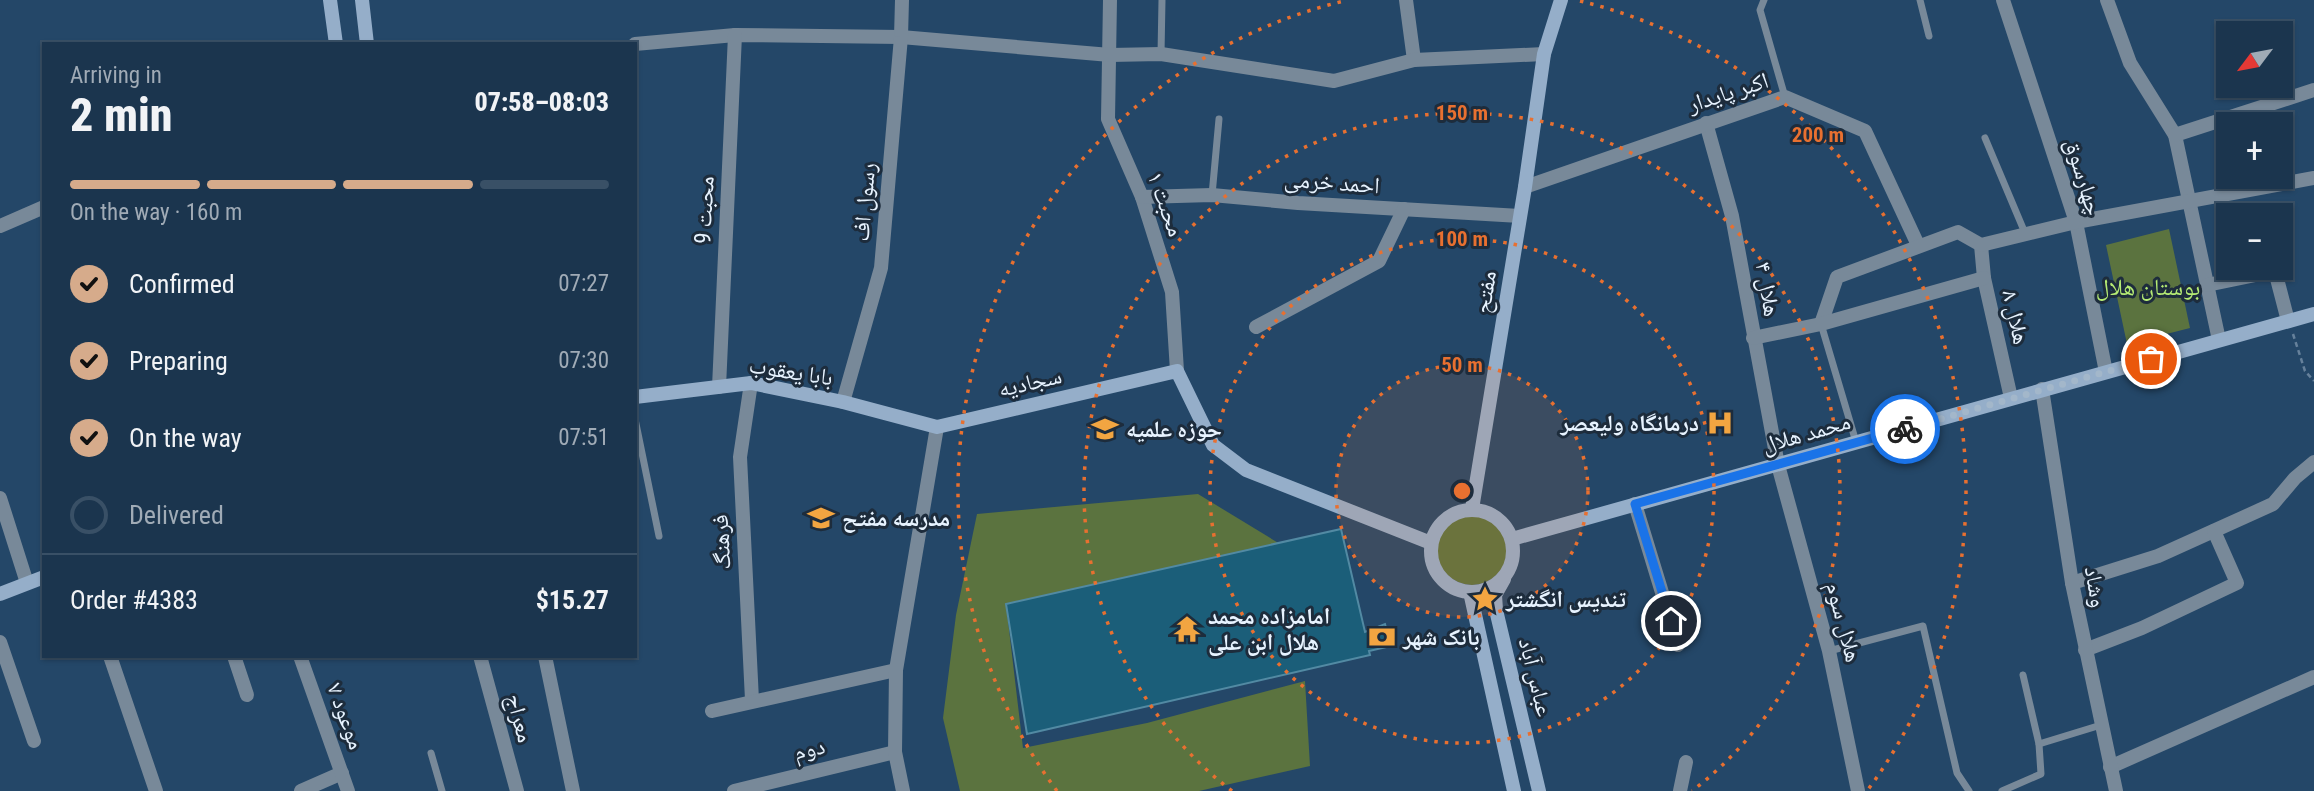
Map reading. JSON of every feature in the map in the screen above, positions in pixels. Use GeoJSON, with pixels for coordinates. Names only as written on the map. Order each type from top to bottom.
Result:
{"type":"FeatureCollection","features":[{"type":"Feature","properties":{"kind":"main road"},"geometry":{"type":"LineString","coordinates":[[330,0],[336,42]]}},
{"type":"Feature","properties":{"kind":"main road"},"geometry":{"type":"LineString","coordinates":[[362,0],[367,42]]}},
{"type":"Feature","properties":{"kind":"main road","name":"مفتح"},"geometry":{"type":"LineString","coordinates":[[1472,509],[1544,54],[1561,0]]}},
{"type":"Feature","properties":{"kind":"main road","name":"محمد هلال"},"geometry":{"type":"LineString","coordinates":[[1512,539],[2314,314]]}},
{"type":"Feature","properties":{"kind":"main road"},"geometry":{"type":"LineString","coordinates":[[1177,371],[1213,445],[1245,470],[1432,543]]}},
{"type":"Feature","properties":{"kind":"main road","name":"سجادیه"},"geometry":{"type":"LineString","coordinates":[[937,427],[1177,371]]}},
{"type":"Feature","properties":{"kind":"main road","name":"بابا یعقوب"},"geometry":{"type":"LineString","coordinates":[[637,397],[751,383],[843,402],[937,427]]}},
{"type":"Feature","properties":{"kind":"main road"},"geometry":{"type":"LineString","coordinates":[[1472,509],[1497,517],[1512,539],[1514,552],[1505,576],[1483,591],[1458,590],[1445,582],[1436,571],[1431,558],[1436,530],[1446,519],[1458,512],[1472,509]]}},
{"type":"Feature","properties":{"kind":"main road","name":"عباس آباد"},"geometry":{"type":"LineString","coordinates":[[1505,576],[1495,595],[1496,610],[1539,791]]}},
{"type":"Feature","properties":{"kind":"main road"},"geometry":{"type":"LineString","coordinates":[[0,594],[42,578]]}},
{"type":"Feature","properties":{"kind":"main road","name":"عباس آباد"},"geometry":{"type":"LineString","coordinates":[[1470,592],[1514,791]]}},
{"type":"Feature","properties":{"kind":"street","name":"رسول اف"},"geometry":{"type":"LineString","coordinates":[[843,402],[881,268],[902,0]]}},
{"type":"Feature","properties":{"kind":"street","name":"محبت ۱"},"geometry":{"type":"LineString","coordinates":[[1110,0],[1108,119],[1142,197],[1172,292],[1177,371]]}},
{"type":"Feature","properties":{"kind":"street"},"geometry":{"type":"LineString","coordinates":[[1406,0],[1414,60]]}},
{"type":"Feature","properties":{"kind":"street","name":"چهارسوق"},"geometry":{"type":"LineString","coordinates":[[2003,0],[2076,222],[2106,372]]}},
{"type":"Feature","properties":{"kind":"street"},"geometry":{"type":"LineString","coordinates":[[2107,0],[2130,63],[2175,135],[2220,340]]}},
{"type":"Feature","properties":{"kind":"street"},"geometry":{"type":"LineString","coordinates":[[637,44],[735,35],[901,37],[1110,55],[1161,54],[1334,81],[1414,60],[1544,54]]}},
{"type":"Feature","properties":{"kind":"street","name":"محبت 9"},"geometry":{"type":"LineString","coordinates":[[719,387],[735,35]]}},
{"type":"Feature","properties":{"kind":"street"},"geometry":{"type":"LineString","coordinates":[[2175,135],[2314,90]]}},
{"type":"Feature","properties":{"kind":"street","name":"اکبر پایدار"},"geometry":{"type":"LineString","coordinates":[[1525,187],[1785,97],[1865,131],[1918,245]]}},
{"type":"Feature","properties":{"kind":"street"},"geometry":{"type":"LineString","coordinates":[[2271,98],[2272,103]]}},
{"type":"Feature","properties":{"kind":"street","name":"هلال ۴"},"geometry":{"type":"LineString","coordinates":[[1706,123],[1732,216],[1778,465]]}},
{"type":"Feature","properties":{"kind":"street"},"geometry":{"type":"LineString","coordinates":[[1821,324],[1837,277],[1958,232],[1981,245],[2076,222],[2314,178]]}},
{"type":"Feature","properties":{"kind":"street","name":"احمد خرمی"},"geometry":{"type":"LineString","coordinates":[[1142,197],[1212,195],[1298,203],[1520,216]]}},
{"type":"Feature","properties":{"kind":"street"},"geometry":{"type":"LineString","coordinates":[[0,226],[42,209]]}},
{"type":"Feature","properties":{"kind":"street"},"geometry":{"type":"LineString","coordinates":[[1256,327],[1379,261],[1404,209]]}},
{"type":"Feature","properties":{"kind":"street","name":"هلال ۸"},"geometry":{"type":"LineString","coordinates":[[1981,245],[1984,278],[2011,398]]}},
{"type":"Feature","properties":{"kind":"street"},"geometry":{"type":"LineString","coordinates":[[2207,285],[2275,271],[2288,321]]}},
{"type":"Feature","properties":{"kind":"street"},"geometry":{"type":"LineString","coordinates":[[1753,338],[1821,324],[1984,278]]}},
{"type":"Feature","properties":{"kind":"street","name":"فرهنگ"},"geometry":{"type":"LineString","coordinates":[[751,383],[740,457],[752,700]]}},
{"type":"Feature","properties":{"kind":"street","name":"وشاد"},"geometry":{"type":"LineString","coordinates":[[2042,390],[2072,583],[2116,791]]}},
{"type":"Feature","properties":{"kind":"street"},"geometry":{"type":"LineString","coordinates":[[903,791],[895,752],[896,670],[937,427]]}},
{"type":"Feature","properties":{"kind":"street"},"geometry":{"type":"LineString","coordinates":[[2072,583],[2158,556],[2273,504],[2295,478],[2314,462]]}},
{"type":"Feature","properties":{"kind":"street","name":"هلال سوم"},"geometry":{"type":"LineString","coordinates":[[1778,465],[1829,651],[1858,791]]}},
{"type":"Feature","properties":{"kind":"street"},"geometry":{"type":"LineString","coordinates":[[0,498],[26,583]]}},
{"type":"Feature","properties":{"kind":"street"},"geometry":{"type":"LineString","coordinates":[[1635,504],[1678,645]]}},
{"type":"Feature","properties":{"kind":"street"},"geometry":{"type":"LineString","coordinates":[[2085,650],[2142,628],[2238,583],[2214,531]]}},
{"type":"Feature","properties":{"kind":"street"},"geometry":{"type":"LineString","coordinates":[[0,642],[34,741]]}},
{"type":"Feature","properties":{"kind":"street"},"geometry":{"type":"LineString","coordinates":[[111,658],[156,791]]}},
{"type":"Feature","properties":{"kind":"street"},"geometry":{"type":"LineString","coordinates":[[235,658],[247,695]]}},
{"type":"Feature","properties":{"kind":"street","name":"موعود ۷"},"geometry":{"type":"LineString","coordinates":[[301,658],[348,791]]}},
{"type":"Feature","properties":{"kind":"street","name":"معراج"},"geometry":{"type":"LineString","coordinates":[[481,658],[517,791]]}},
{"type":"Feature","properties":{"kind":"street"},"geometry":{"type":"LineString","coordinates":[[545,658],[573,791]]}},
{"type":"Feature","properties":{"kind":"street"},"geometry":{"type":"LineString","coordinates":[[712,711],[896,670]]}},
{"type":"Feature","properties":{"kind":"street"},"geometry":{"type":"LineString","coordinates":[[2110,766],[2314,677]]}},
{"type":"Feature","properties":{"kind":"street","name":"دوم"},"geometry":{"type":"LineString","coordinates":[[734,791],[787,785],[895,752]]}},
{"type":"Feature","properties":{"kind":"street"},"geometry":{"type":"LineString","coordinates":[[1680,791],[1686,762]]}},
{"type":"Feature","properties":{"kind":"street"},"geometry":{"type":"LineString","coordinates":[[301,791],[342,773]]}},
{"type":"Feature","properties":{"kind":"lane"},"geometry":{"type":"LineString","coordinates":[[1161,54],[1162,0]]}},
{"type":"Feature","properties":{"kind":"lane"},"geometry":{"type":"LineString","coordinates":[[1764,0],[1760,10],[1785,97]]}},
{"type":"Feature","properties":{"kind":"lane"},"geometry":{"type":"LineString","coordinates":[[1920,0],[1929,36]]}},
{"type":"Feature","properties":{"kind":"lane"},"geometry":{"type":"LineString","coordinates":[[1212,195],[1219,119]]}},
{"type":"Feature","properties":{"kind":"lane"},"geometry":{"type":"LineString","coordinates":[[1985,138],[2025,233]]}},
{"type":"Feature","properties":{"kind":"lane"},"geometry":{"type":"LineString","coordinates":[[1821,324],[1856,443]]}},
{"type":"Feature","properties":{"kind":"lane"},"geometry":{"type":"LineString","coordinates":[[637,429],[659,536]]}},
{"type":"Feature","properties":{"kind":"lane"},"geometry":{"type":"LineString","coordinates":[[1829,651],[1923,626],[1957,773],[1969,791]]}},
{"type":"Feature","properties":{"kind":"lane"},"geometry":{"type":"LineString","coordinates":[[2002,791],[2041,774],[2039,744],[2023,676]]}},
{"type":"Feature","properties":{"kind":"lane"},"geometry":{"type":"LineString","coordinates":[[2039,744],[2101,725]]}},
{"type":"Feature","properties":{"kind":"lane"},"geometry":{"type":"LineString","coordinates":[[431,752],[442,791]]}},
{"type":"Feature","properties":{"kind":"path"},"geometry":{"type":"LineString","coordinates":[[2288,321],[2305,370],[2314,382]]}},
{"type":"Feature","properties":{"kind":"green space","name":"بوستان هلال"},"geometry":{"type":"Polygon","coordinates":[[[2169,229],[2190,328],[2127,344],[2106,245],[2169,229]]]}},
{"type":"Feature","properties":{"kind":"green space"},"geometry":{"type":"Polygon","coordinates":[[[1198,494],[1280,544],[1006,604],[1023,748],[1147,723],[1305,681],[1310,766],[1199,791],[960,791],[943,718],[956,615],[977,514],[1198,494]]]}},
{"type":"Feature","properties":{"kind":"green space"},"geometry":{"type":"Polygon","coordinates":[[[1472,515],[1497,525],[1507,550],[1497,575],[1472,585],[1447,575],[1437,550],[1447,525],[1472,515]]]}},
{"type":"Feature","properties":{"kind":"building","name":"امامزاده محمد هلال ابن علی"},"geometry":{"type":"Polygon","coordinates":[[[1341,529],[1365,632],[1385,624],[1391,646],[1369,651],[1370,655],[1027,734],[1006,604],[1341,529]]]}},
{"type":"Feature","properties":{"kind":"way so far"},"geometry":{"type":"LineString","coordinates":[[1905,429],[2151,359]]}},
{"type":"Feature","properties":{"kind":"place","name":"درمانگاه ولیعصر"},"geometry":{"type":"Point","coordinates":[1720,423]}},
{"type":"Feature","properties":{"kind":"place","name":"حوزه علمیه"},"geometry":{"type":"Point","coordinates":[1105,429]}},
{"type":"Feature","properties":{"kind":"place","name":"مدرسه مفتح"},"geometry":{"type":"Point","coordinates":[821,518]}},
{"type":"Feature","properties":{"kind":"place","name":"تندیس انگشتر"},"geometry":{"type":"Point","coordinates":[1485,599]}},
{"type":"Feature","properties":{"kind":"place","name":"امامزاده محمد هلال ابن علی"},"geometry":{"type":"Point","coordinates":[1187,629]}},
{"type":"Feature","properties":{"kind":"place","name":"بانک شهر"},"geometry":{"type":"Point","coordinates":[1382,637]}},
{"type":"Feature","properties":{"kind":"route"},"geometry":{"type":"LineString","coordinates":[[1671,621],[1635,504],[1905,429]]}}]}
